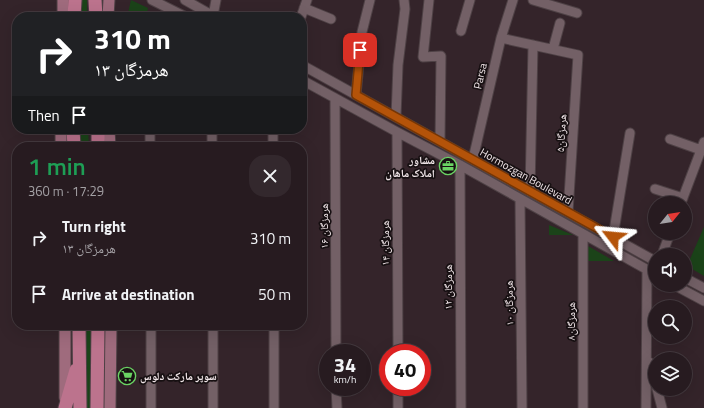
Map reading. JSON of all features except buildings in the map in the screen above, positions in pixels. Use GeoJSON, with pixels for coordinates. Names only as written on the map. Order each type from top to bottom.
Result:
{"type":"FeatureCollection","features":[{"type":"Feature","properties":{"kind":"highway"},"geometry":{"type":"LineString","coordinates":[[74,12],[75,0]]}},
{"type":"Feature","properties":{"kind":"highway"},"geometry":{"type":"LineString","coordinates":[[95,0],[96,12]]}},
{"type":"Feature","properties":{"kind":"highway"},"geometry":{"type":"LineString","coordinates":[[79,330],[80,408]]}},
{"type":"Feature","properties":{"kind":"highway"},"geometry":{"type":"LineString","coordinates":[[98,330],[98,406]]}},
{"type":"Feature","properties":{"kind":"highway"},"geometry":{"type":"LineString","coordinates":[[65,408],[80,353]]}},
{"type":"Feature","properties":{"kind":"main road"},"geometry":{"type":"LineString","coordinates":[[63,0],[63,12]]}},
{"type":"Feature","properties":{"kind":"main road"},"geometry":{"type":"LineString","coordinates":[[108,12],[109,0]]}},
{"type":"Feature","properties":{"kind":"main road"},"geometry":{"type":"LineString","coordinates":[[65,330],[65,408]]}},
{"type":"Feature","properties":{"kind":"main road"},"geometry":{"type":"LineString","coordinates":[[110,330],[110,408]]}},
{"type":"Feature","properties":{"kind":"street"},"geometry":{"type":"LineString","coordinates":[[152,0],[168,12]]}},
{"type":"Feature","properties":{"kind":"street"},"geometry":{"type":"LineString","coordinates":[[185,0],[207,12]]}},
{"type":"Feature","properties":{"kind":"street"},"geometry":{"type":"LineString","coordinates":[[214,12],[216,0]]}},
{"type":"Feature","properties":{"kind":"street"},"geometry":{"type":"LineString","coordinates":[[356,95],[362,32],[370,0]]}},
{"type":"Feature","properties":{"kind":"street"},"geometry":{"type":"LineString","coordinates":[[396,117],[398,65],[405,9],[404,0]]}},
{"type":"Feature","properties":{"kind":"street"},"geometry":{"type":"LineString","coordinates":[[429,0],[423,57],[441,56],[440,141]]}},
{"type":"Feature","properties":{"kind":"street"},"geometry":{"type":"LineString","coordinates":[[461,31],[470,0]]}},
{"type":"Feature","properties":{"kind":"street","name":"Parsa"},"geometry":{"type":"LineString","coordinates":[[473,159],[501,38],[514,0]]}},
{"type":"Feature","properties":{"kind":"street"},"geometry":{"type":"LineString","coordinates":[[533,0],[564,4],[578,13]]}},
{"type":"Feature","properties":{"kind":"street"},"geometry":{"type":"LineString","coordinates":[[304,8],[331,19]]}},
{"type":"Feature","properties":{"kind":"street"},"geometry":{"type":"LineString","coordinates":[[501,38],[553,49],[560,23]]}},
{"type":"Feature","properties":{"kind":"street"},"geometry":{"type":"LineString","coordinates":[[530,192],[533,45]]}},
{"type":"Feature","properties":{"kind":"street","name":"هرمزگان۵"},"geometry":{"type":"LineString","coordinates":[[553,49],[578,55],[568,212]]}},
{"type":"Feature","properties":{"kind":"street","name":"Hormozgan Boulevard"},"geometry":{"type":"LineString","coordinates":[[307,68],[648,257]]}},
{"type":"Feature","properties":{"kind":"street","name":"Hormozgan Boulevard"},"geometry":{"type":"LineString","coordinates":[[307,83],[460,165],[648,270]]}},
{"type":"Feature","properties":{"kind":"street","name":"هرمزگان ۱۶"},"geometry":{"type":"LineString","coordinates":[[335,98],[336,344]]}},
{"type":"Feature","properties":{"kind":"street","name":"هرمزگان ۱۴"},"geometry":{"type":"LineString","coordinates":[[397,132],[398,344]]}},
{"type":"Feature","properties":{"kind":"street"},"geometry":{"type":"LineString","coordinates":[[613,237],[630,133]]}},
{"type":"Feature","properties":{"kind":"street"},"geometry":{"type":"LineString","coordinates":[[670,139],[702,146],[684,196]]}},
{"type":"Feature","properties":{"kind":"street","name":"هرمزگان ۱۲"},"geometry":{"type":"LineString","coordinates":[[460,165],[461,408]]}},
{"type":"Feature","properties":{"kind":"street"},"geometry":{"type":"LineString","coordinates":[[655,189],[671,196]]}},
{"type":"Feature","properties":{"kind":"street","name":"هرمزگان ۱۰"},"geometry":{"type":"LineString","coordinates":[[520,199],[522,408]]}},
{"type":"Feature","properties":{"kind":"street","name":"هرمزگان۸"},"geometry":{"type":"LineString","coordinates":[[583,234],[583,408]]}},
{"type":"Feature","properties":{"kind":"street"},"geometry":{"type":"LineString","coordinates":[[692,282],[704,288]]}},
{"type":"Feature","properties":{"kind":"street"},"geometry":{"type":"LineString","coordinates":[[646,408],[646,351],[650,292]]}},
{"type":"Feature","properties":{"kind":"street"},"geometry":{"type":"LineString","coordinates":[[687,292],[702,300],[704,311]]}},
{"type":"Feature","properties":{"kind":"street"},"geometry":{"type":"LineString","coordinates":[[151,330],[151,408]]}},
{"type":"Feature","properties":{"kind":"street"},"geometry":{"type":"LineString","coordinates":[[213,330],[213,408]]}},
{"type":"Feature","properties":{"kind":"street"},"geometry":{"type":"LineString","coordinates":[[274,330],[274,408]]}},
{"type":"Feature","properties":{"kind":"street"},"geometry":{"type":"LineString","coordinates":[[646,351],[648,358]]}},
{"type":"Feature","properties":{"kind":"street"},"geometry":{"type":"LineString","coordinates":[[336,396],[337,408]]}},
{"type":"Feature","properties":{"kind":"street"},"geometry":{"type":"LineString","coordinates":[[398,396],[398,408]]}},
{"type":"Feature","properties":{"kind":"street"},"geometry":{"type":"LineString","coordinates":[[659,396],[662,408]]}},
{"type":"Feature","properties":{"kind":"green space"},"geometry":{"type":"Polygon","coordinates":[[[80,0],[87,0],[87,12],[80,12],[80,0]]]}},
{"type":"Feature","properties":{"kind":"green space"},"geometry":{"type":"Polygon","coordinates":[[[131,0],[148,8],[147,12],[128,12],[131,0]]]}},
{"type":"Feature","properties":{"kind":"green space"},"geometry":{"type":"Polygon","coordinates":[[[80,134],[88,134],[89,142],[81,142],[80,134]]]}},
{"type":"Feature","properties":{"kind":"green space"},"geometry":{"type":"Polygon","coordinates":[[[549,225],[573,235],[549,235],[549,225]]]}},
{"type":"Feature","properties":{"kind":"green space"},"geometry":{"type":"Polygon","coordinates":[[[704,227],[704,276],[692,269],[692,255],[704,227]]]}},
{"type":"Feature","properties":{"kind":"green space"},"geometry":{"type":"Polygon","coordinates":[[[588,246],[614,261],[587,261],[588,246]]]}},
{"type":"Feature","properties":{"kind":"green space"},"geometry":{"type":"Polygon","coordinates":[[[84,330],[94,330],[91,408],[84,408],[84,330]]]}},
{"type":"Feature","properties":{"kind":"place","name":"مشاور املاک ماهان"},"geometry":{"type":"Point","coordinates":[448,166]}},
{"type":"Feature","properties":{"kind":"place","name":"سوپر مارکت دلوس"},"geometry":{"type":"Point","coordinates":[127,376]}},
{"type":"Feature","properties":{"kind":"route"},"geometry":{"type":"LineString","coordinates":[[360,50],[356,95],[613,237]]}}]}
